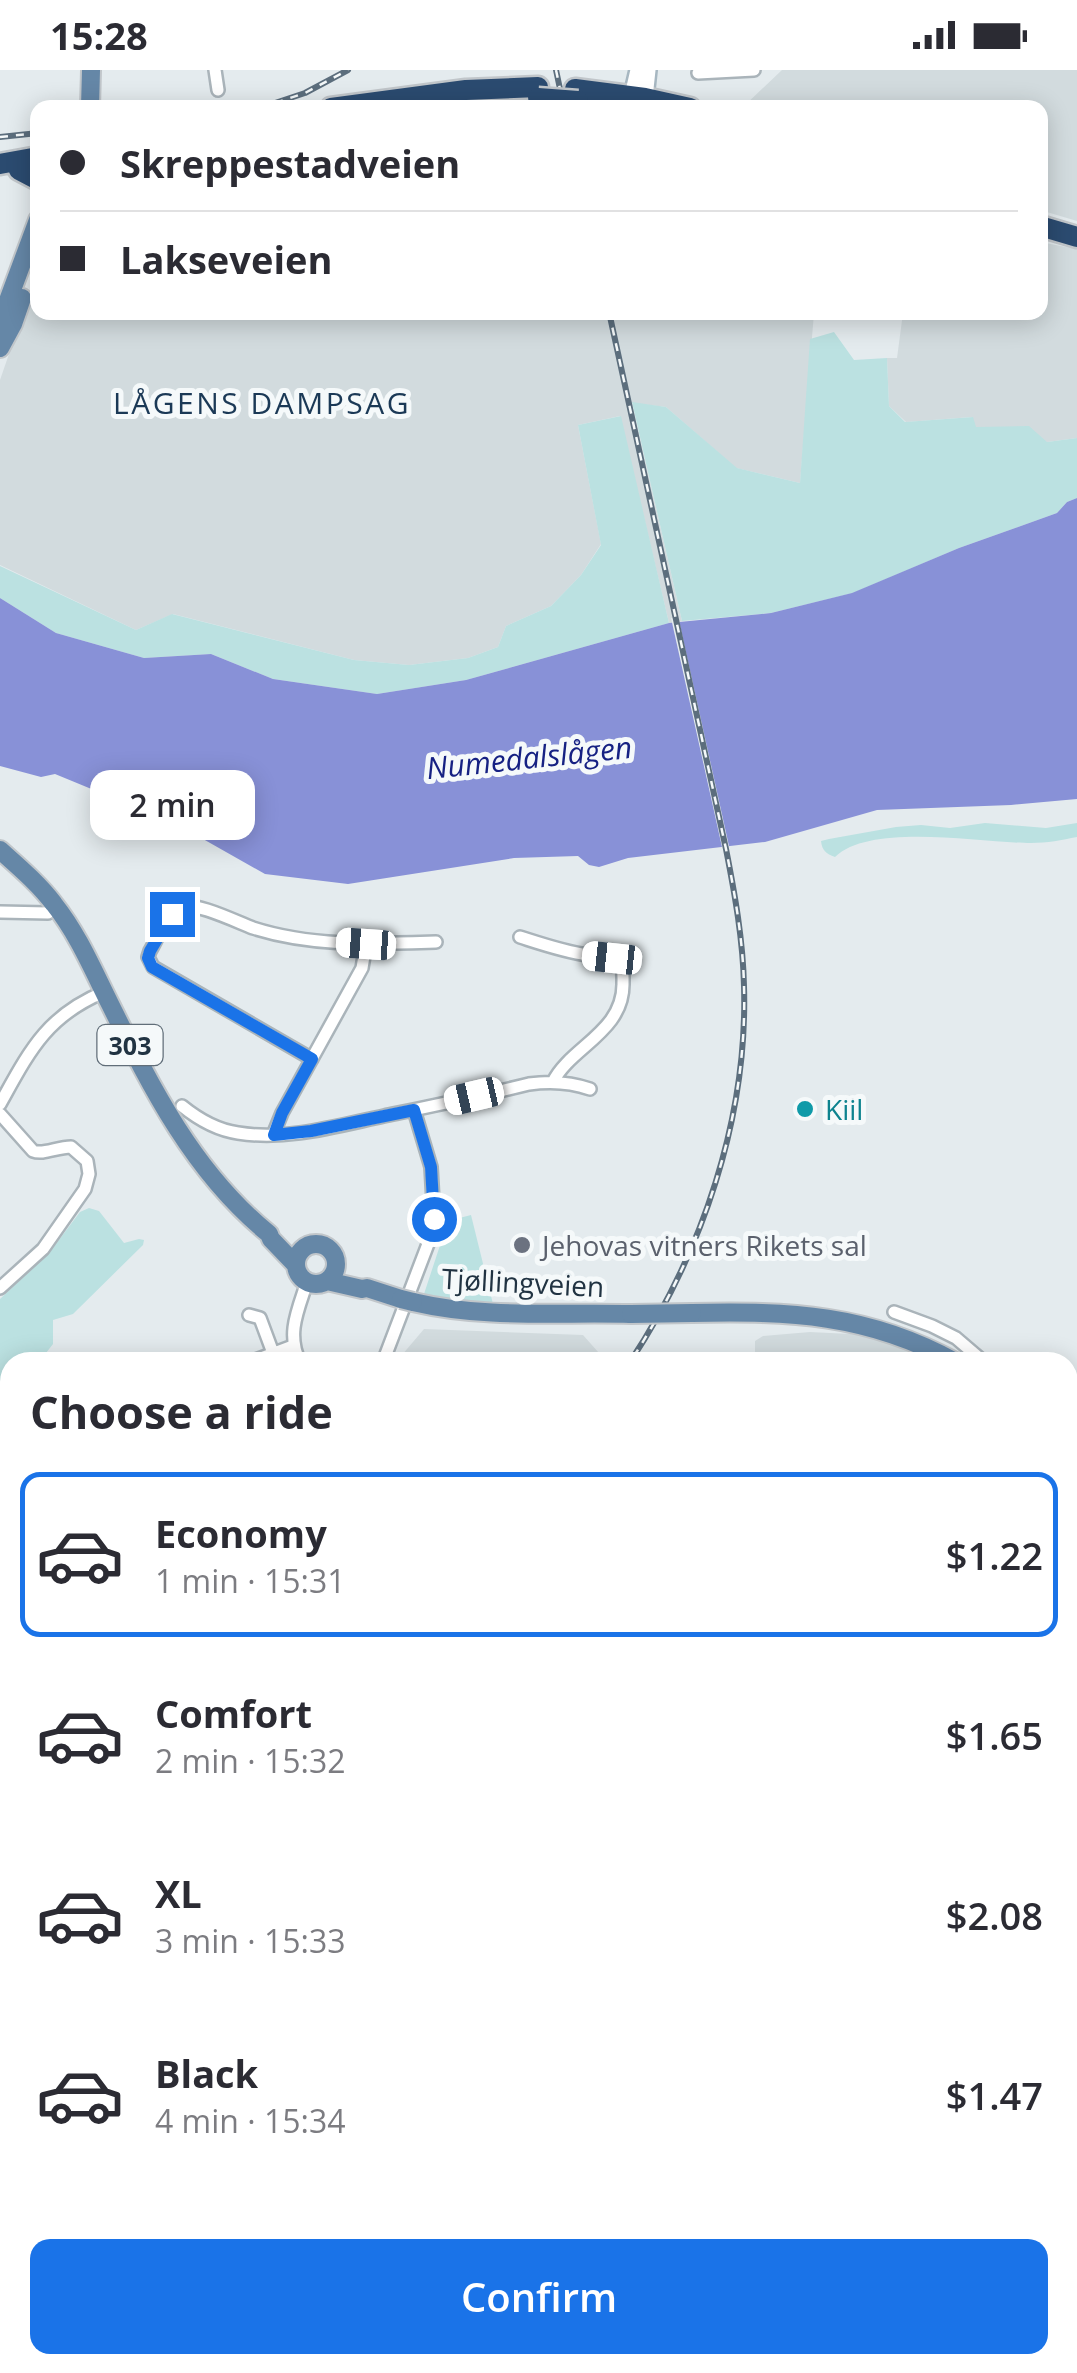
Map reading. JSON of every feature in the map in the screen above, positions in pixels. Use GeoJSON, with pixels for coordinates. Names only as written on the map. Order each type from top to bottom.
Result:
{"type":"FeatureCollection","features":[{"type":"Feature","properties":{"kind":"highway"},"geometry":{"type":"LineString","coordinates":[[391,100],[466,90],[614,100]]}},
{"type":"Feature","properties":{"kind":"highway"},"geometry":{"type":"LineString","coordinates":[[455,100],[538,92]]}},
{"type":"Feature","properties":{"kind":"highway"},"geometry":{"type":"LineString","coordinates":[[1048,229],[1077,240]]}},
{"type":"Feature","properties":{"kind":"highway"},"geometry":{"type":"LineString","coordinates":[[1048,237],[1077,240]]}},
{"type":"Feature","properties":{"kind":"main road"},"geometry":{"type":"LineString","coordinates":[[636,100],[638,70]]}},
{"type":"Feature","properties":{"kind":"main road"},"geometry":{"type":"LineString","coordinates":[[637,100],[648,70]]}},
{"type":"Feature","properties":{"kind":"main road"},"geometry":{"type":"LineString","coordinates":[[83,100],[91,72]]}},
{"type":"Feature","properties":{"kind":"main road"},"geometry":{"type":"LineString","coordinates":[[90,100],[91,72]]}},
{"type":"Feature","properties":{"kind":"main road"},"geometry":{"type":"LineString","coordinates":[[0,322],[30,241]]}},
{"type":"Feature","properties":{"kind":"main road"},"geometry":{"type":"LineString","coordinates":[[0,348],[30,278]]}},
{"type":"Feature","properties":{"kind":"main road","name":"303"},"geometry":{"type":"LineString","coordinates":[[0,850],[54,904],[76,938],[157,1098],[184,1142],[224,1193],[296,1264],[299,1276],[318,1284],[327,1280]]}},
{"type":"Feature","properties":{"kind":"main road","name":"303"},"geometry":{"type":"LineString","coordinates":[[269,1234],[324,1246],[335,1260]]}},
{"type":"Feature","properties":{"kind":"main road"},"geometry":{"type":"LineString","coordinates":[[296,1264],[299,1253],[308,1245]]}},
{"type":"Feature","properties":{"kind":"main road"},"geometry":{"type":"LineString","coordinates":[[327,1280],[334,1272],[335,1260]]}},
{"type":"Feature","properties":{"kind":"main road","name":"Tjøllingveien"},"geometry":{"type":"LineString","coordinates":[[335,1260],[367,1288],[448,1309],[486,1313],[780,1314],[845,1320],[905,1337],[936,1352]]}},
{"type":"Feature","properties":{"kind":"main road","name":"Tjøllingveien"},"geometry":{"type":"LineString","coordinates":[[327,1280],[367,1288]]}},
{"type":"Feature","properties":{"kind":"street"},"geometry":{"type":"LineString","coordinates":[[215,70],[218,90]]}},
{"type":"Feature","properties":{"kind":"street"},"geometry":{"type":"LineString","coordinates":[[698,73],[754,70]]}},
{"type":"Feature","properties":{"kind":"street"},"geometry":{"type":"LineString","coordinates":[[312,1059],[158,971],[150,962],[150,951],[172,914],[190,906],[280,935],[310,940],[366,944],[436,942]]}},
{"type":"Feature","properties":{"kind":"street"},"geometry":{"type":"LineString","coordinates":[[0,912],[48,912]]}},
{"type":"Feature","properties":{"kind":"street"},"geometry":{"type":"LineString","coordinates":[[520,937],[576,954],[612,958],[622,966],[624,989],[620,1006],[553,1082]]}},
{"type":"Feature","properties":{"kind":"street"},"geometry":{"type":"LineString","coordinates":[[274,1135],[282,1113],[362,968],[366,944]]}},
{"type":"Feature","properties":{"kind":"street"},"geometry":{"type":"LineString","coordinates":[[0,1104],[37,1042],[52,1025],[71,1007],[104,992]]}},
{"type":"Feature","properties":{"kind":"street"},"geometry":{"type":"LineString","coordinates":[[182,1106],[220,1129],[274,1135],[311,1131],[529,1084],[553,1082],[590,1089]]}},
{"type":"Feature","properties":{"kind":"street"},"geometry":{"type":"LineString","coordinates":[[386,1352],[428,1244],[434,1215],[431,1167],[414,1110]]}},
{"type":"Feature","properties":{"kind":"street"},"geometry":{"type":"LineString","coordinates":[[0,1114],[33,1152],[71,1147],[87,1160],[90,1174],[85,1189],[43,1249],[0,1288]]}},
{"type":"Feature","properties":{"kind":"street"},"geometry":{"type":"LineString","coordinates":[[295,1352],[292,1330],[308,1282]]}},
{"type":"Feature","properties":{"kind":"street"},"geometry":{"type":"LineString","coordinates":[[894,1312],[956,1338],[972,1352]]}},
{"type":"Feature","properties":{"kind":"street"},"geometry":{"type":"LineString","coordinates":[[249,1315],[260,1318],[273,1352]]}},
{"type":"Feature","properties":{"kind":"street"},"geometry":{"type":"LineString","coordinates":[[276,1352],[292,1346]]}},
{"type":"Feature","properties":{"kind":"shaded area"},"geometry":{"type":"Polygon","coordinates":[[[782,70],[1077,70],[1077,221],[1048,212],[1048,100],[750,100],[782,70]]]}},
{"type":"Feature","properties":{"kind":"shaded area"},"geometry":{"type":"Polygon","coordinates":[[[1048,244],[1077,249],[1077,438],[1047,442],[975,427],[972,417],[906,422],[889,406],[887,358],[897,358],[902,320],[1048,320],[1048,244]]]}},
{"type":"Feature","properties":{"kind":"shaded area"},"geometry":{"type":"Polygon","coordinates":[[[30,293],[30,320],[813,320],[800,483],[736,468],[666,407],[632,403],[682,621],[669,623],[620,416],[578,425],[601,544],[581,575],[551,606],[506,626],[498,647],[468,658],[409,665],[354,660],[173,614],[136,630],[0,565],[0,380],[30,293]]]}},
{"type":"Feature","properties":{"kind":"shaded area"},"geometry":{"type":"Polygon","coordinates":[[[834,332],[854,360],[887,358],[889,406],[905,422],[973,417],[976,427],[1029,426],[1047,442],[1077,438],[1077,498],[1057,513],[959,548],[853,593],[771,613],[682,621],[632,402],[666,407],[737,468],[800,483],[810,339],[834,332]]]}},
{"type":"Feature","properties":{"kind":"shaded area"},"geometry":{"type":"Polygon","coordinates":[[[621,416],[669,623],[466,680],[377,694],[273,679],[211,654],[144,658],[56,633],[0,598],[0,566],[136,630],[172,614],[354,660],[409,665],[468,658],[498,647],[506,626],[551,606],[581,575],[601,545],[578,425],[621,416]]]}},
{"type":"Feature","properties":{"kind":"shaded area"},"geometry":{"type":"Polygon","coordinates":[[[985,823],[1046,828],[1077,823],[1077,837],[1031,843],[900,837],[852,846],[835,857],[825,851],[821,841],[896,827],[950,828],[985,823]]]}},
{"type":"Feature","properties":{"kind":"shaded area"},"geometry":{"type":"Polygon","coordinates":[[[89,1208],[99,1211],[124,1243],[139,1239],[144,1240],[143,1245],[73,1314],[53,1320],[53,1344],[47,1352],[0,1352],[0,1299],[49,1253],[80,1212],[89,1208]]]}},
{"type":"Feature","properties":{"kind":"shaded area"},"geometry":{"type":"Polygon","coordinates":[[[471,1215],[493,1304],[424,1294],[448,1221],[471,1215]]]}},
{"type":"Feature","properties":{"kind":"shaded area"},"geometry":{"type":"Polygon","coordinates":[[[424,1329],[583,1335],[598,1352],[404,1352],[424,1329]]]}},
{"type":"Feature","properties":{"kind":"shaded area"},"geometry":{"type":"Polygon","coordinates":[[[810,1332],[870,1335],[913,1352],[755,1352],[755,1341],[763,1336],[810,1332]]]}},
{"type":"Feature","properties":{"kind":"water","name":"Numedalslågen"},"geometry":{"type":"Polygon","coordinates":[[[1077,498],[1077,799],[877,810],[765,842],[628,858],[599,867],[578,856],[514,858],[348,884],[265,874],[196,835],[193,824],[180,820],[167,831],[146,821],[123,802],[55,774],[41,777],[0,766],[0,598],[56,633],[144,658],[211,654],[273,679],[377,694],[466,680],[669,623],[771,613],[852,593],[959,548],[1057,513],[1077,498]]]}},
{"type":"Feature","properties":{"kind":"pier"},"geometry":{"type":"Polygon","coordinates":[[[678,616],[729,846],[722,847],[671,618],[678,616]]]}},
{"type":"Feature","properties":{"kind":"railway"},"geometry":{"type":"LineString","coordinates":[[284,100],[348,70]]}},
{"type":"Feature","properties":{"kind":"railway"},"geometry":{"type":"LineString","coordinates":[[556,70],[562,100]]}},
{"type":"Feature","properties":{"kind":"railway"},"geometry":{"type":"LineString","coordinates":[[0,137],[30,134]]}},
{"type":"Feature","properties":{"kind":"railway"},"geometry":{"type":"LineString","coordinates":[[611,320],[726,849],[744,986],[738,1085],[716,1183],[679,1276],[636,1352]]}},
{"type":"Feature","properties":{"kind":"place","name":"Kiil"},"geometry":{"type":"Point","coordinates":[805,1109]}},
{"type":"Feature","properties":{"kind":"place","name":"Jehovas vitners Rikets sal"},"geometry":{"type":"Point","coordinates":[522,1245]}},
{"type":"Feature","properties":{"kind":"district","name":"LÅGENS DAMPSAG"},"geometry":{"type":"Point","coordinates":[262,402]}},
{"type":"Feature","properties":{"kind":"route"},"geometry":{"type":"LineString","coordinates":[[172,914],[150,951],[152,967],[312,1059],[274,1135],[414,1110],[431,1167],[434,1219]]}}]}
